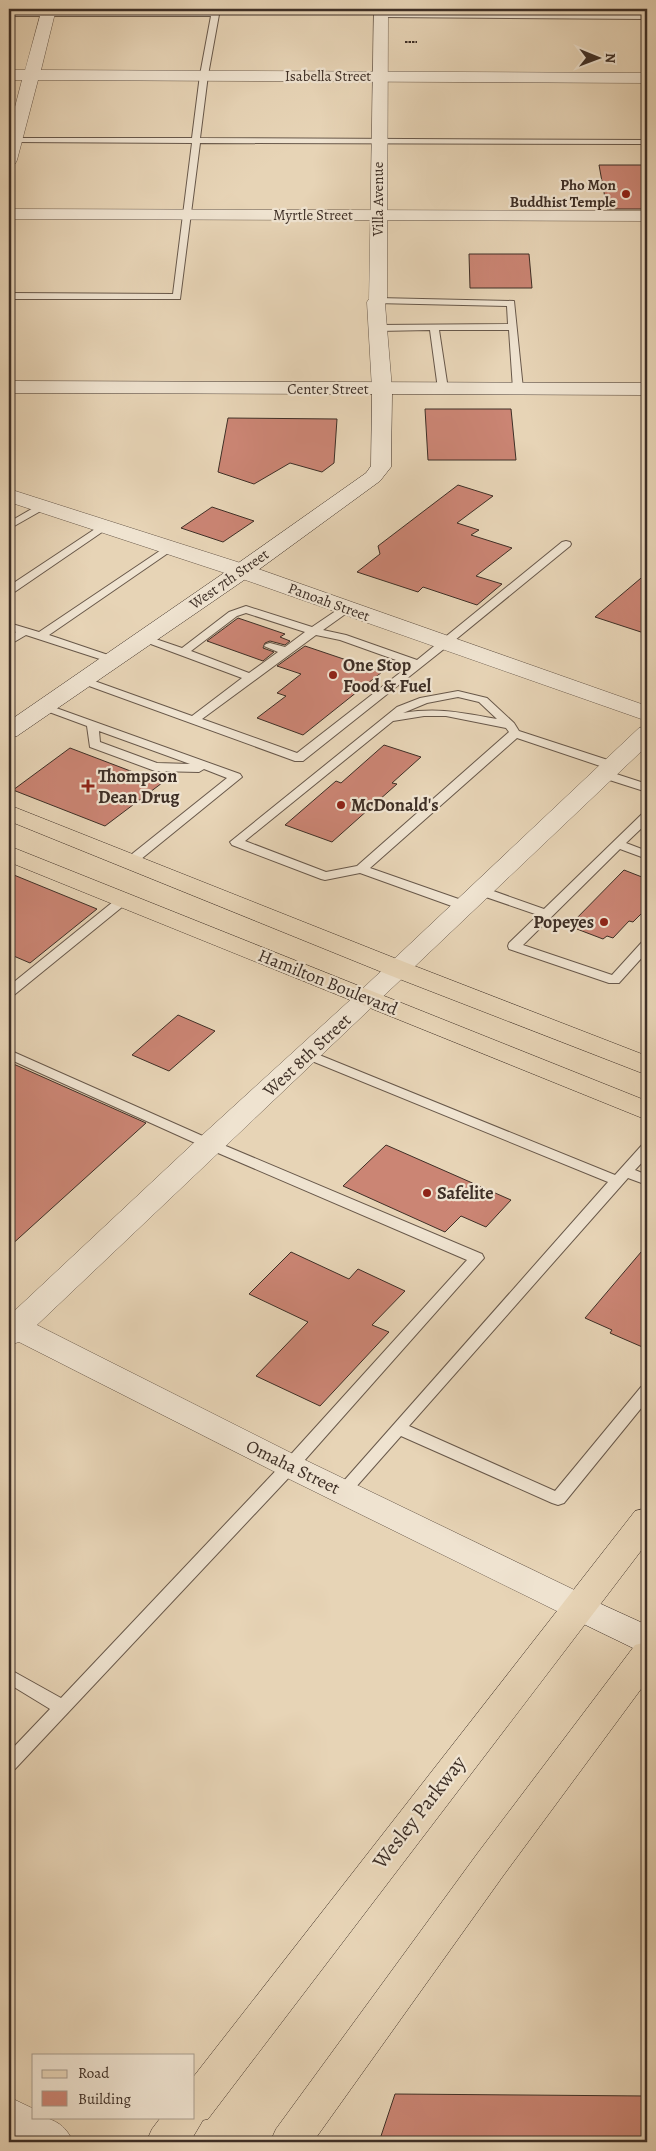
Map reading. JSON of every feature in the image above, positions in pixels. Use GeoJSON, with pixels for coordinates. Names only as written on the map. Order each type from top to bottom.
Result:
{"type":"FeatureCollection","features":[{"type":"Feature","properties":{"kind":"main road"},"geometry":{"type":"LineString","coordinates":[[9,812],[398,970],[647,1066]]}},
{"type":"Feature","properties":{"kind":"main road","name":"Hamilton Boulevard"},"geometry":{"type":"LineString","coordinates":[[9,853],[647,1111]]}},
{"type":"Feature","properties":{"kind":"main road","name":"Wesley Parkway"},"geometry":{"type":"LineString","coordinates":[[195,2105],[647,1520]]}},
{"type":"Feature","properties":{"kind":"main road"},"geometry":{"type":"LineString","coordinates":[[290,2142],[490,1865],[647,1655]]}},
{"type":"Feature","properties":{"kind":"main road"},"geometry":{"type":"LineString","coordinates":[[166,2142],[184,2118]]}},
{"type":"Feature","properties":{"kind":"street"},"geometry":{"type":"LineString","coordinates":[[9,160],[48,11]]}},
{"type":"Feature","properties":{"kind":"street","name":"Villa Avenue"},"geometry":{"type":"LineString","coordinates":[[381,12],[378,141],[378,301],[376,302],[382,389]]}},
{"type":"Feature","properties":{"kind":"street","name":"Isabella Street"},"geometry":{"type":"LineString","coordinates":[[9,75],[647,78]]}},
{"type":"Feature","properties":{"kind":"street","name":"Myrtle Street"},"geometry":{"type":"LineString","coordinates":[[9,214],[647,216]]}},
{"type":"Feature","properties":{"kind":"street","name":"Center Street"},"geometry":{"type":"LineString","coordinates":[[9,387],[647,389]]}},
{"type":"Feature","properties":{"kind":"street","name":"West 7th Street"},"geometry":{"type":"LineString","coordinates":[[9,731],[242,570],[373,476],[381,467],[382,389]]}},
{"type":"Feature","properties":{"kind":"street","name":"Panoah Street"},"geometry":{"type":"LineString","coordinates":[[9,495],[242,570],[647,714]]}},
{"type":"Feature","properties":{"kind":"street","name":"West 8th Street"},"geometry":{"type":"LineString","coordinates":[[11,1328],[398,970],[647,733]]}},
{"type":"Feature","properties":{"kind":"street","name":"Omaha Street"},"geometry":{"type":"LineString","coordinates":[[11,1328],[647,1640]]}},
{"type":"Feature","properties":{"kind":"street"},"geometry":{"type":"LineString","coordinates":[[9,2115],[53,2142]]}},
{"type":"Feature","properties":{"kind":"lane"},"geometry":{"type":"LineString","coordinates":[[9,14],[48,11],[215,12],[204,76],[198,141],[177,297],[9,296]]}},
{"type":"Feature","properties":{"kind":"lane"},"geometry":{"type":"LineString","coordinates":[[381,12],[647,16]]}},
{"type":"Feature","properties":{"kind":"lane"},"geometry":{"type":"LineString","coordinates":[[14,140],[647,142]]}},
{"type":"Feature","properties":{"kind":"lane"},"geometry":{"type":"LineString","coordinates":[[378,301],[511,303],[518,389]]}},
{"type":"Feature","properties":{"kind":"lane"},"geometry":{"type":"LineString","coordinates":[[434,327],[443,388]]}},
{"type":"Feature","properties":{"kind":"lane"},"geometry":{"type":"LineString","coordinates":[[378,328],[513,327]]}},
{"type":"Feature","properties":{"kind":"lane"},"geometry":{"type":"LineString","coordinates":[[9,526],[42,506]]}},
{"type":"Feature","properties":{"kind":"lane"},"geometry":{"type":"LineString","coordinates":[[9,591],[104,526]]}},
{"type":"Feature","properties":{"kind":"lane"},"geometry":{"type":"LineString","coordinates":[[82,680],[299,758],[445,643],[566,544]]}},
{"type":"Feature","properties":{"kind":"lane"},"geometry":{"type":"LineString","coordinates":[[40,636],[170,547]]}},
{"type":"Feature","properties":{"kind":"lane"},"geometry":{"type":"LineString","coordinates":[[194,720],[285,651],[347,608]]}},
{"type":"Feature","properties":{"kind":"lane"},"geometry":{"type":"LineString","coordinates":[[182,653],[233,614],[246,609],[315,632],[342,637],[418,664]]}},
{"type":"Feature","properties":{"kind":"lane"},"geometry":{"type":"LineString","coordinates":[[9,626],[113,660]]}},
{"type":"Feature","properties":{"kind":"lane"},"geometry":{"type":"LineString","coordinates":[[9,642],[24,631]]}},
{"type":"Feature","properties":{"kind":"lane"},"geometry":{"type":"LineString","coordinates":[[144,638],[250,678]]}},
{"type":"Feature","properties":{"kind":"lane"},"geometry":{"type":"LineString","coordinates":[[270,646],[285,651]]}},
{"type":"Feature","properties":{"kind":"lane"},"geometry":{"type":"LineString","coordinates":[[513,729],[483,700],[458,694],[424,700],[400,709],[236,842],[325,876],[361,869],[473,898],[546,914]]}},
{"type":"Feature","properties":{"kind":"lane"},"geometry":{"type":"LineString","coordinates":[[45,707],[236,777],[131,860]]}},
{"type":"Feature","properties":{"kind":"lane"},"geometry":{"type":"LineString","coordinates":[[385,720],[424,713],[446,713],[513,729],[608,769],[647,788]]}},
{"type":"Feature","properties":{"kind":"lane"},"geometry":{"type":"LineString","coordinates":[[93,725],[94,744],[155,767],[212,769]]}},
{"type":"Feature","properties":{"kind":"lane"},"geometry":{"type":"LineString","coordinates":[[361,869],[513,729]]}},
{"type":"Feature","properties":{"kind":"lane"},"geometry":{"type":"LineString","coordinates":[[647,816],[514,946],[614,980],[647,945]]}},
{"type":"Feature","properties":{"kind":"lane"},"geometry":{"type":"LineString","coordinates":[[618,844],[647,855]]}},
{"type":"Feature","properties":{"kind":"lane"},"geometry":{"type":"LineString","coordinates":[[9,992],[123,900]]}},
{"type":"Feature","properties":{"kind":"lane"},"geometry":{"type":"LineString","coordinates":[[9,1054],[209,1144],[477,1258],[290,1466],[9,1764]]}},
{"type":"Feature","properties":{"kind":"lane"},"geometry":{"type":"LineString","coordinates":[[307,1054],[622,1176],[647,1180]]}},
{"type":"Feature","properties":{"kind":"lane"},"geometry":{"type":"LineString","coordinates":[[342,1492],[647,1148]]}},
{"type":"Feature","properties":{"kind":"lane"},"geometry":{"type":"LineString","coordinates":[[398,1428],[558,1499],[647,1391]]}},
{"type":"Feature","properties":{"kind":"lane"},"geometry":{"type":"LineString","coordinates":[[9,1676],[62,1706]]}},
{"type":"Feature","properties":{"kind":"building","name":"Pho Mon Buddhist Temple"},"geometry":{"type":"Polygon","coordinates":[[[599,165],[647,165],[647,209],[607,209],[599,165]]]}},
{"type":"Feature","properties":{"kind":"building"},"geometry":{"type":"Polygon","coordinates":[[[469,254],[529,254],[532,288],[470,288],[469,254]]]}},
{"type":"Feature","properties":{"kind":"building"},"geometry":{"type":"Polygon","coordinates":[[[425,409],[511,409],[516,460],[428,460],[425,409]]]}},
{"type":"Feature","properties":{"kind":"building"},"geometry":{"type":"Polygon","coordinates":[[[228,418],[337,419],[334,463],[322,472],[290,463],[254,484],[218,472],[228,418]]]}},
{"type":"Feature","properties":{"kind":"building"},"geometry":{"type":"Polygon","coordinates":[[[458,485],[493,496],[457,523],[479,530],[471,535],[512,548],[476,576],[502,584],[477,605],[423,587],[418,592],[357,572],[380,554],[378,546],[458,485]]]}},
{"type":"Feature","properties":{"kind":"building"},"geometry":{"type":"Polygon","coordinates":[[[212,507],[254,521],[223,542],[181,528],[212,507]]]}},
{"type":"Feature","properties":{"kind":"building"},"geometry":{"type":"Polygon","coordinates":[[[647,573],[647,634],[595,617],[647,573]]]}},
{"type":"Feature","properties":{"kind":"building"},"geometry":{"type":"Polygon","coordinates":[[[238,618],[285,634],[280,637],[290,641],[285,645],[270,641],[265,643],[263,648],[274,652],[263,661],[207,641],[238,618]]]}},
{"type":"Feature","properties":{"kind":"building"},"geometry":{"type":"Polygon","coordinates":[[[305,646],[382,672],[303,735],[257,718],[286,696],[277,693],[301,674],[277,666],[305,646]]]}},
{"type":"Feature","properties":{"kind":"building","name":"McDonald's"},"geometry":{"type":"Polygon","coordinates":[[[384,745],[421,757],[392,783],[397,784],[332,842],[285,825],[336,781],[341,783],[384,745]]]}},
{"type":"Feature","properties":{"kind":"building","name":"Thompson Dean Drug"},"geometry":{"type":"Polygon","coordinates":[[[70,748],[162,783],[105,826],[13,790],[70,748]]]}},
{"type":"Feature","properties":{"kind":"building"},"geometry":{"type":"Polygon","coordinates":[[[624,870],[647,879],[647,908],[633,922],[629,921],[613,938],[607,936],[603,939],[569,926],[624,870]]]}},
{"type":"Feature","properties":{"kind":"building"},"geometry":{"type":"Polygon","coordinates":[[[9,873],[97,909],[30,963],[9,954],[9,873]]]}},
{"type":"Feature","properties":{"kind":"building"},"geometry":{"type":"Polygon","coordinates":[[[178,1015],[215,1031],[169,1071],[132,1055],[178,1015]]]}},
{"type":"Feature","properties":{"kind":"building"},"geometry":{"type":"Polygon","coordinates":[[[9,1062],[146,1123],[9,1247],[9,1062]]]}},
{"type":"Feature","properties":{"kind":"building","name":"Safelite"},"geometry":{"type":"Polygon","coordinates":[[[386,1145],[511,1200],[486,1227],[461,1216],[445,1232],[343,1186],[386,1145]]]}},
{"type":"Feature","properties":{"kind":"building"},"geometry":{"type":"Polygon","coordinates":[[[647,1245],[647,1349],[610,1333],[612,1330],[585,1318],[647,1245]]]}},
{"type":"Feature","properties":{"kind":"building"},"geometry":{"type":"Polygon","coordinates":[[[291,1252],[349,1279],[358,1269],[405,1291],[372,1325],[389,1332],[320,1406],[256,1376],[308,1322],[249,1294],[291,1252]]]}},
{"type":"Feature","properties":{"kind":"building"},"geometry":{"type":"Polygon","coordinates":[[[395,2094],[647,2096],[647,2142],[379,2142],[395,2094]]]}},
{"type":"Feature","properties":{"kind":"place","name":"Pho Mon Buddhist Temple"},"geometry":{"type":"Point","coordinates":[626,194]}},
{"type":"Feature","properties":{"kind":"place","name":"One Stop Food & Fuel"},"geometry":{"type":"Point","coordinates":[333,675]}},
{"type":"Feature","properties":{"kind":"place","name":"Thompson Dean Drug"},"geometry":{"type":"Point","coordinates":[88,786]}},
{"type":"Feature","properties":{"kind":"place","name":"McDonald's"},"geometry":{"type":"Point","coordinates":[341,805]}},
{"type":"Feature","properties":{"kind":"place","name":"Popeyes"},"geometry":{"type":"Point","coordinates":[604,922]}},
{"type":"Feature","properties":{"kind":"place","name":"Safelite"},"geometry":{"type":"Point","coordinates":[427,1193]}}]}
